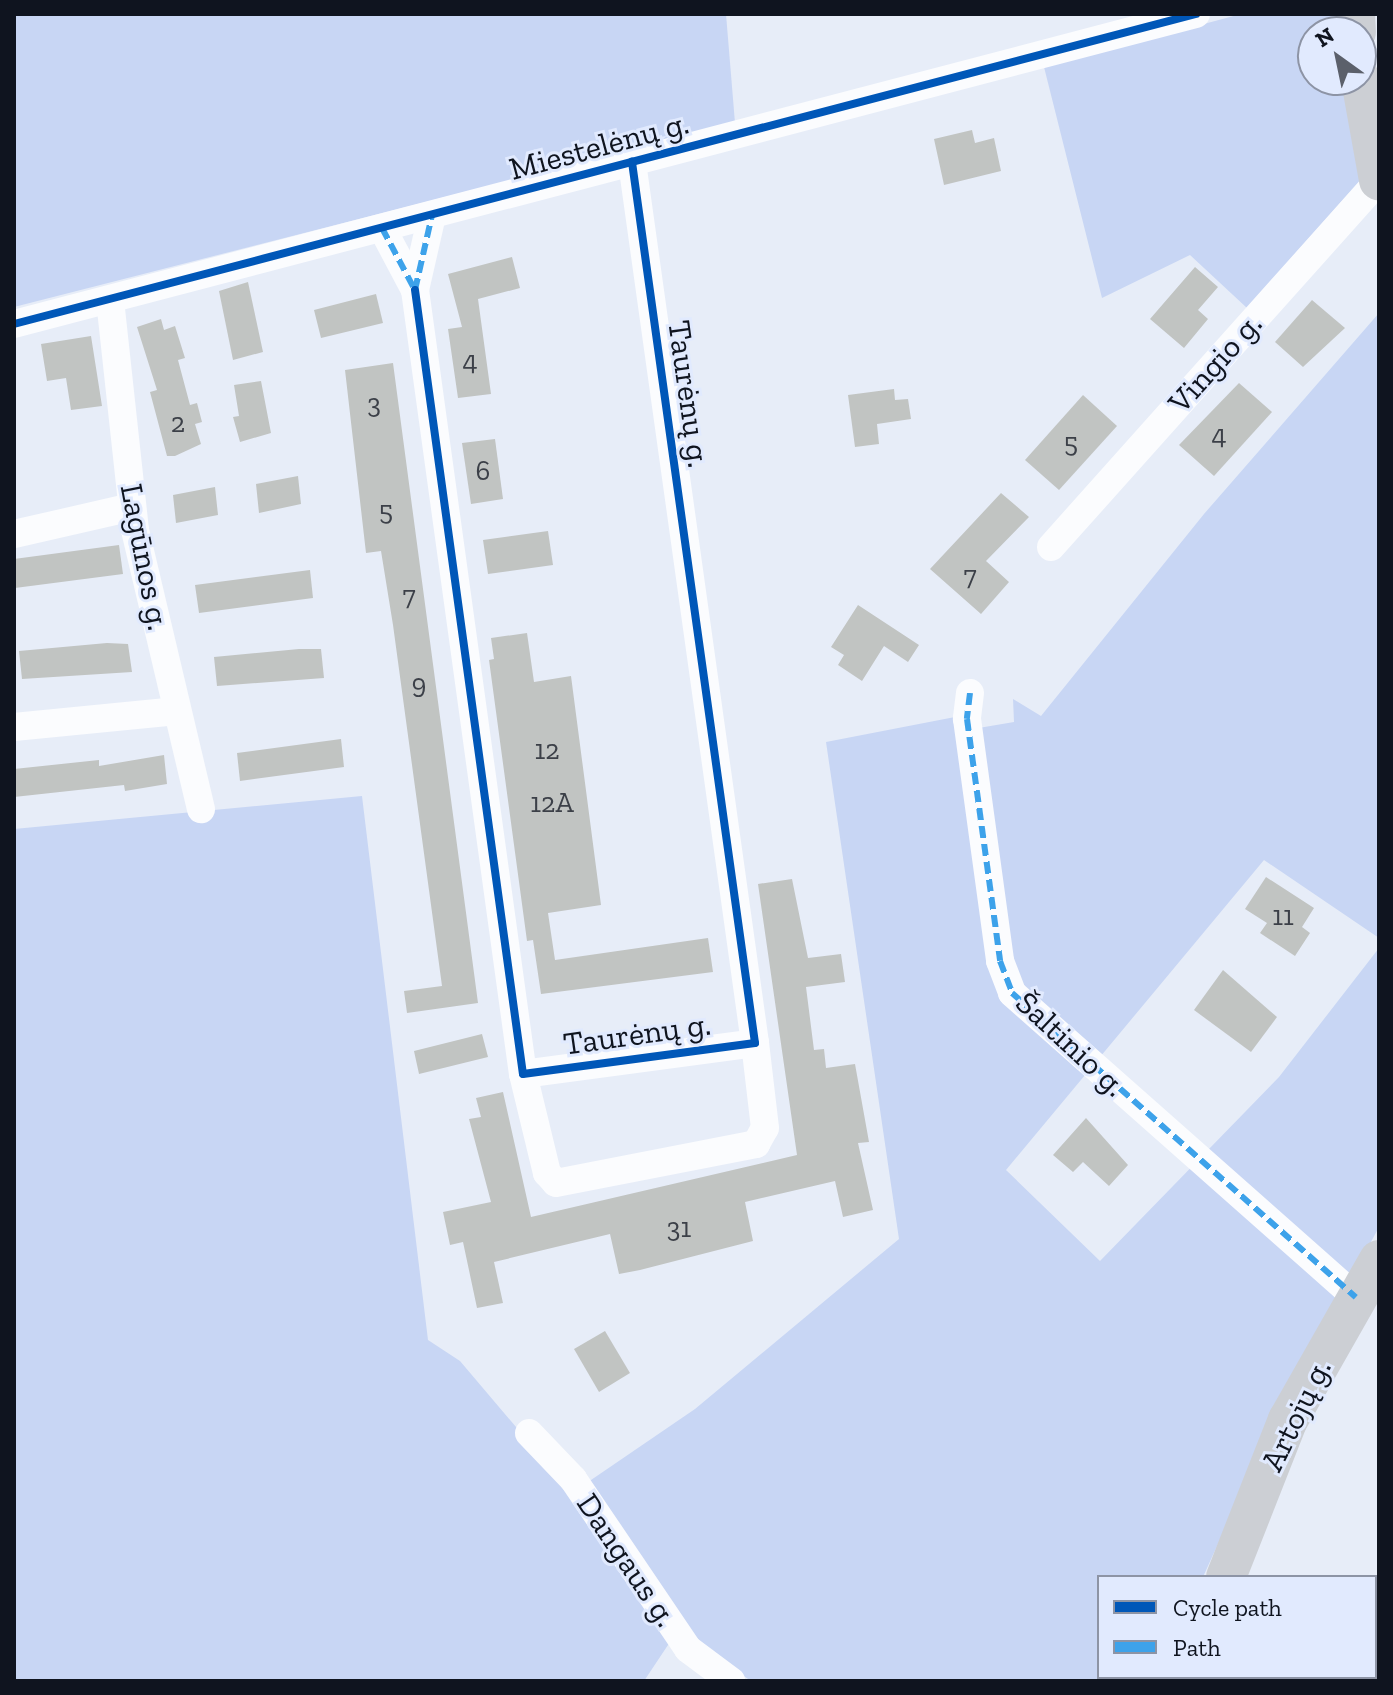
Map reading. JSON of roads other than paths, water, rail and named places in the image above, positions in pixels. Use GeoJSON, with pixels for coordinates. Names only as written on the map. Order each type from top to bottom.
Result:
{"type":"FeatureCollection","features":[{"type":"Feature","properties":{"kind":"main road"},"geometry":{"type":"LineString","coordinates":[[1364,96],[1379,180]]}},
{"type":"Feature","properties":{"kind":"main road","name":"Artojų g."},"geometry":{"type":"LineString","coordinates":[[1227,1575],[1288,1420],[1379,1260]]}},
{"type":"Feature","properties":{"kind":"street","name":"Miestelėnų g."},"geometry":{"type":"LineString","coordinates":[[14,324],[1196,14]]}},
{"type":"Feature","properties":{"kind":"street","name":"Taurėnų g."},"geometry":{"type":"LineString","coordinates":[[382,228],[415,290],[523,1074],[755,1043],[632,162]]}},
{"type":"Feature","properties":{"kind":"street","name":"Vingio g."},"geometry":{"type":"LineString","coordinates":[[1051,547],[1379,180]]}},
{"type":"Feature","properties":{"kind":"street","name":"Taurėnų g."},"geometry":{"type":"LineString","coordinates":[[415,290],[432,215]]}},
{"type":"Feature","properties":{"kind":"street","name":"Lagūnos g."},"geometry":{"type":"LineString","coordinates":[[110,300],[132,507],[201,809]]}},
{"type":"Feature","properties":{"kind":"street"},"geometry":{"type":"LineString","coordinates":[[14,534],[132,507]]}},
{"type":"Feature","properties":{"kind":"street","name":"Šaltinio g."},"geometry":{"type":"LineString","coordinates":[[970,693],[967,719],[1000,961],[1012,993],[1356,1297]]}},
{"type":"Feature","properties":{"kind":"street"},"geometry":{"type":"LineString","coordinates":[[14,727],[177,711]]}},
{"type":"Feature","properties":{"kind":"street"},"geometry":{"type":"LineString","coordinates":[[523,1074],[547,1173],[556,1183],[756,1144],[765,1128],[755,1043]]}},
{"type":"Feature","properties":{"kind":"street","name":"Dangaus g."},"geometry":{"type":"LineString","coordinates":[[529,1433],[573,1479],[688,1649],[731,1681]]}}]}
